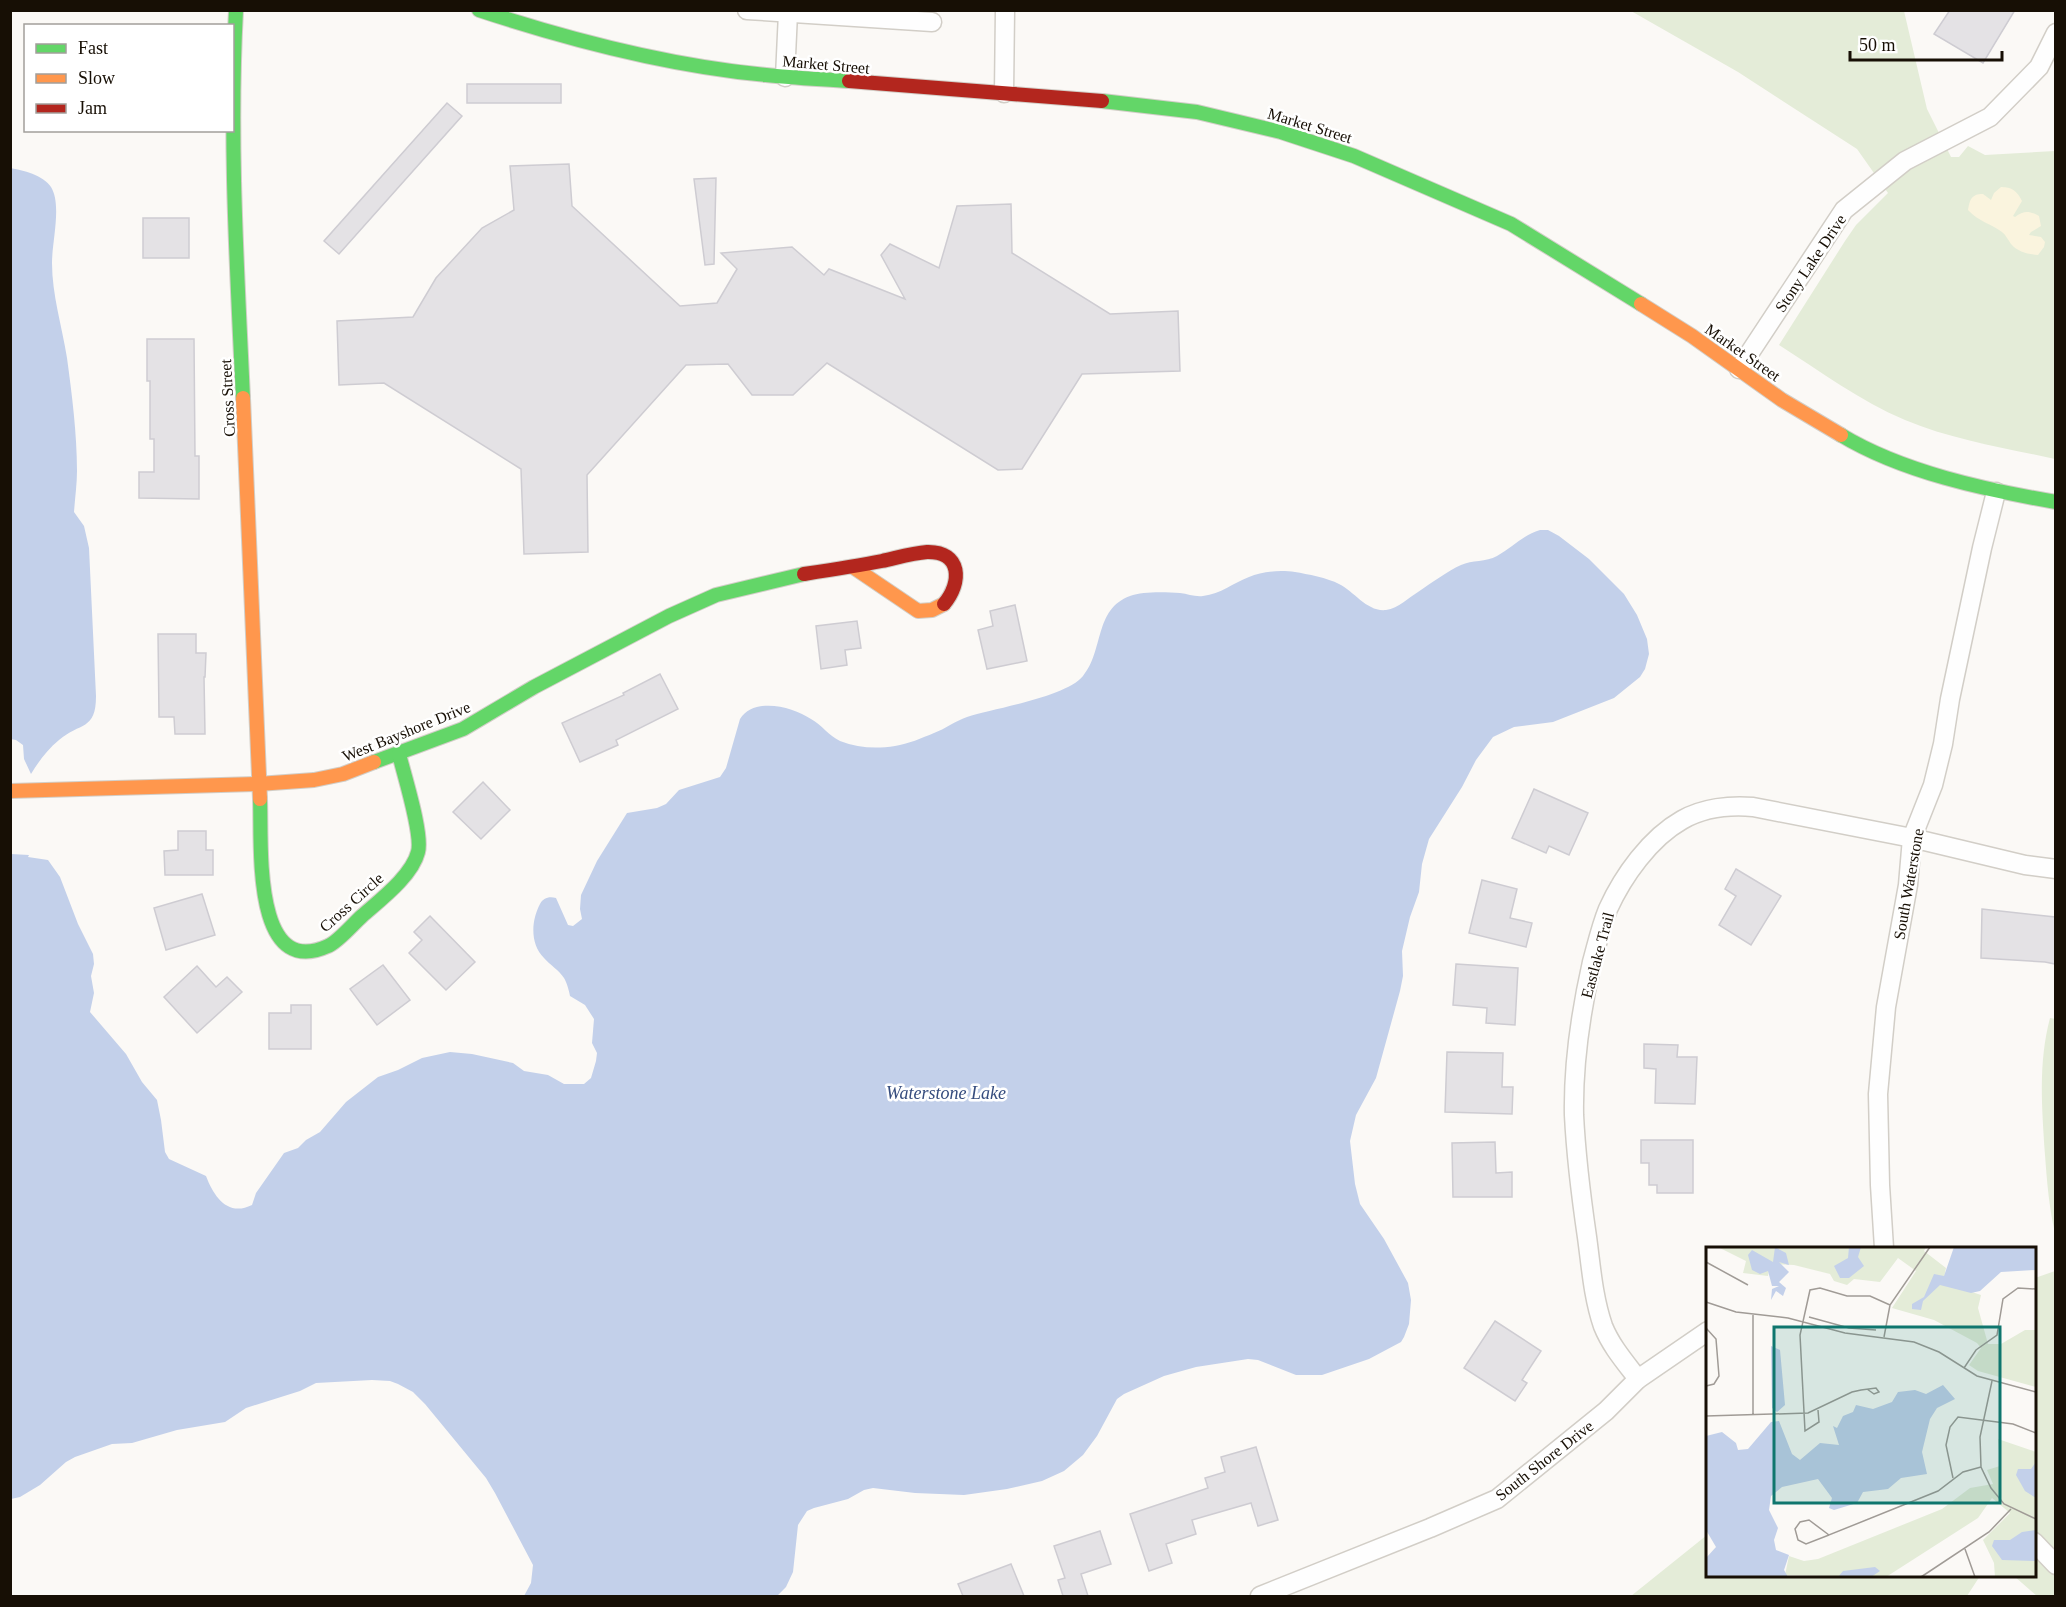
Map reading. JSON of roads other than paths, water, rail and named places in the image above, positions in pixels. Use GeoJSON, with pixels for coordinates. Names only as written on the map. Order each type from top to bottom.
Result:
{"type":"FeatureCollection","features":[{"type":"Feature","properties":{"kind":"street","name":"Cross Street"},"geometry":{"type":"LineString","coordinates":[[234,48],[236,10]]}},
{"type":"Feature","properties":{"kind":"street","name":"Market Street"},"geometry":{"type":"LineString","coordinates":[[479,10],[531,27],[652,57],[785,77],[1104,101],[1197,112],[1281,132],[1354,156],[1511,224],[1692,336],[1782,400],[1855,444],[1906,465],[1996,492],[2055,502]]}},
{"type":"Feature","properties":{"kind":"street"},"geometry":{"type":"LineString","coordinates":[[747,10],[932,22]]}},
{"type":"Feature","properties":{"kind":"street"},"geometry":{"type":"LineString","coordinates":[[1004,93],[1005,10]]}},
{"type":"Feature","properties":{"kind":"street"},"geometry":{"type":"LineString","coordinates":[[785,77],[788,13]]}},
{"type":"Feature","properties":{"kind":"street","name":"Stony Lake Drive"},"geometry":{"type":"LineString","coordinates":[[1739,369],[1844,210],[1905,161],[1990,117],[2039,67],[2055,33]]}},
{"type":"Feature","properties":{"kind":"street","name":"Cross Street"},"geometry":{"type":"LineString","coordinates":[[234,124],[236,237],[258,784]]}},
{"type":"Feature","properties":{"kind":"street","name":"South Waterstone"},"geometry":{"type":"LineString","coordinates":[[1884,1247],[1878,1084],[1886,1008],[1908,885],[1912,838],[1932,785],[1943,744],[1955,676],[1996,492]]}},
{"type":"Feature","properties":{"kind":"street","name":"West Bayshore Drive"},"geometry":{"type":"LineString","coordinates":[[10,791],[258,784],[314,780],[333,776],[464,729],[534,687],[669,616],[716,596],[798,575],[928,552],[939,552],[952,561],[956,569],[956,589],[951,600],[927,613],[918,611],[853,567]]}},
{"type":"Feature","properties":{"kind":"street","name":"Cross Circle"},"geometry":{"type":"LineString","coordinates":[[258,784],[264,898],[271,926],[286,946],[304,952],[329,946],[388,892],[412,866],[419,850],[415,815],[399,754]]}},
{"type":"Feature","properties":{"kind":"street","name":"Eastlake Trail"},"geometry":{"type":"LineString","coordinates":[[1638,1379],[1604,1327],[1596,1300],[1578,1165],[1574,1114],[1580,1024],[1594,953],[1608,910],[1642,856],[1663,834],[1683,819],[1723,807],[1753,807],[1912,838],[2055,870]]}},
{"type":"Feature","properties":{"kind":"street","name":"South Shore Drive"},"geometry":{"type":"LineString","coordinates":[[1260,1596],[1497,1499],[1606,1412],[1638,1379],[1706,1332]]}},
{"type":"Feature","properties":{"kind":"street"},"geometry":{"type":"LineString","coordinates":[[2036,1544],[2055,1565]]}},
{"type":"Feature","properties":{"kind":"water"},"geometry":{"type":"Polygon","coordinates":[[[10,168],[43,179],[51,187],[56,203],[52,275],[67,358],[74,415],[77,471],[74,512],[84,526],[89,548],[96,696],[90,721],[55,744],[31,774],[24,759],[23,745],[10,739],[10,168]]]}},
{"type":"Feature","properties":{"kind":"water","name":"Waterstone Lake"},"geometry":{"type":"Polygon","coordinates":[[[1540,530],[1548,530],[1559,536],[1589,559],[1624,594],[1637,615],[1647,639],[1649,654],[1640,677],[1614,698],[1553,722],[1514,727],[1493,737],[1476,760],[1429,839],[1422,864],[1419,892],[1402,951],[1403,976],[1400,991],[1376,1078],[1356,1115],[1350,1141],[1355,1184],[1360,1204],[1384,1239],[1408,1283],[1411,1300],[1409,1324],[1401,1342],[1369,1359],[1322,1375],[1296,1375],[1258,1360],[1248,1359],[1196,1367],[1164,1376],[1117,1399],[1097,1436],[1083,1455],[1064,1471],[1042,1481],[964,1495],[873,1488],[848,1499],[814,1508],[807,1511],[798,1525],[793,1572],[786,1587],[777,1596],[524,1596],[531,1583],[533,1565],[486,1478],[425,1404],[413,1392],[390,1381],[316,1383],[300,1391],[246,1408],[225,1422],[177,1430],[132,1443],[112,1444],[75,1457],[40,1485],[20,1497],[11,1499],[11,854],[29,855],[28,857],[48,860],[60,877],[78,924],[93,954],[94,964],[91,976],[94,993],[90,1012],[126,1054],[142,1082],[157,1100],[165,1152],[169,1159],[206,1176],[218,1198],[229,1207],[243,1208],[252,1205],[256,1193],[284,1153],[298,1148],[320,1132],[346,1102],[378,1077],[422,1058],[450,1052],[472,1054],[513,1063],[524,1071],[548,1075],[564,1084],[584,1084],[591,1078],[597,1053],[592,1043],[594,1019],[585,1005],[570,996],[560,972],[539,952],[533,932],[537,911],[543,900],[553,897],[556,898],[568,925],[573,926],[582,919],[581,895],[597,861],[627,813],[657,808],[666,804],[679,790],[720,777],[726,768],[740,719],[746,712],[764,706],[784,707],[815,721],[840,741],[874,748],[900,745],[915,741],[967,717],[1046,696],[1074,683],[1090,666],[1110,610],[1130,596],[1161,592],[1203,596],[1221,591],[1260,573],[1290,571],[1334,582],[1345,587],[1367,605],[1386,610],[1399,605],[1456,567],[1493,558],[1528,535],[1540,530]]]}}]}
